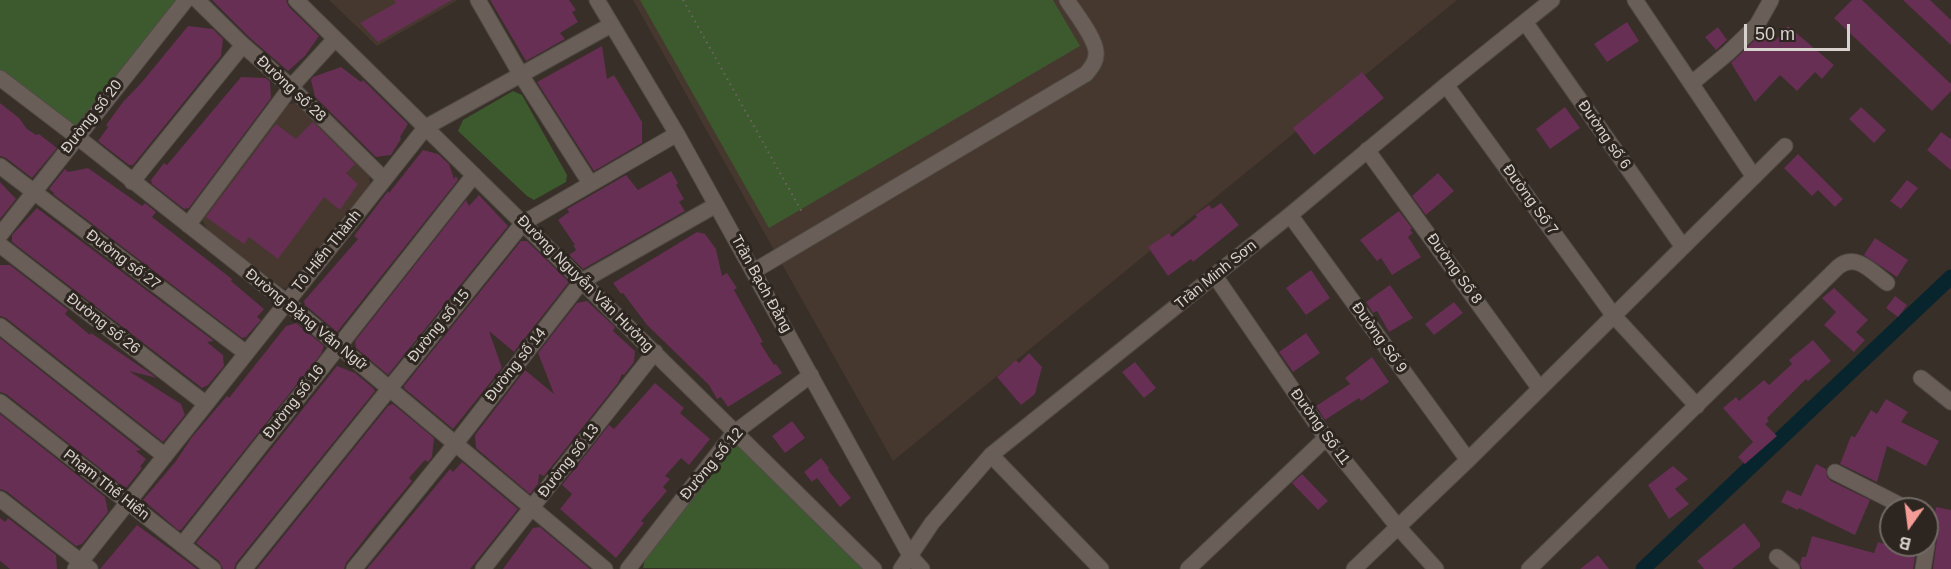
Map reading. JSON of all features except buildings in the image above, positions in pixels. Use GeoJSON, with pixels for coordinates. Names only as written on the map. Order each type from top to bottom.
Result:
{"type":"FeatureCollection","features":[{"type":"Feature","properties":{"kind":"street","name":"Đường số 20"},"geometry":{"type":"LineString","coordinates":[[0,235],[76,136],[186,0]]}},
{"type":"Feature","properties":{"kind":"street","name":"Đường số 28"},"geometry":{"type":"LineString","coordinates":[[196,0],[291,87],[384,179]]}},
{"type":"Feature","properties":{"kind":"street","name":"Đường Nguyễn Văn Hưởng"},"geometry":{"type":"LineString","coordinates":[[296,0],[874,569]]}},
{"type":"Feature","properties":{"kind":"street"},"geometry":{"type":"LineString","coordinates":[[477,0],[521,75],[590,183]]}},
{"type":"Feature","properties":{"kind":"street","name":"Trần Bạch Đằng"},"geometry":{"type":"LineString","coordinates":[[597,0],[677,134],[811,375],[906,563],[922,569]]}},
{"type":"Feature","properties":{"kind":"street"},"geometry":{"type":"LineString","coordinates":[[754,272],[1086,74],[1096,54],[1093,43],[1067,0]]}},
{"type":"Feature","properties":{"kind":"street","name":"Trần Minh Sơn"},"geometry":{"type":"LineString","coordinates":[[906,563],[932,522],[991,455],[1215,276],[1552,0]]}},
{"type":"Feature","properties":{"kind":"street"},"geometry":{"type":"LineString","coordinates":[[1635,0],[1754,177]]}},
{"type":"Feature","properties":{"kind":"street"},"geometry":{"type":"LineString","coordinates":[[1692,83],[1757,25],[1771,0]]}},
{"type":"Feature","properties":{"kind":"street","name":"Đường số 6"},"geometry":{"type":"LineString","coordinates":[[1525,22],[1683,247]]}},
{"type":"Feature","properties":{"kind":"street","name":"Tô Hiến Thành"},"geometry":{"type":"LineString","coordinates":[[82,567],[128,502],[426,127],[611,25]]}},
{"type":"Feature","properties":{"kind":"street"},"geometry":{"type":"LineString","coordinates":[[188,225],[291,87],[335,39]]}},
{"type":"Feature","properties":{"kind":"street"},"geometry":{"type":"LineString","coordinates":[[132,182],[243,45]]}},
{"type":"Feature","properties":{"kind":"street","name":"Đường Đặng Văn Ngữ"},"geometry":{"type":"LineString","coordinates":[[0,78],[286,302],[605,569]]}},
{"type":"Feature","properties":{"kind":"street","name":"Đường Số 7"},"geometry":{"type":"LineString","coordinates":[[1446,85],[1614,316],[1697,406]]}},
{"type":"Feature","properties":{"kind":"street","name":"Đường số 15"},"geometry":{"type":"LineString","coordinates":[[244,569],[523,223],[677,134]]}},
{"type":"Feature","properties":{"kind":"street"},"geometry":{"type":"LineString","coordinates":[[1354,569],[1468,460],[1785,146]]}},
{"type":"Feature","properties":{"kind":"street","name":"Đường Số 8"},"geometry":{"type":"LineString","coordinates":[[1367,150],[1540,389]]}},
{"type":"Feature","properties":{"kind":"street","name":"Đường số 27"},"geometry":{"type":"LineString","coordinates":[[0,166],[246,353]]}},
{"type":"Feature","properties":{"kind":"street","name":"Đường số 16"},"geometry":{"type":"LineString","coordinates":[[182,544],[474,175]]}},
{"type":"Feature","properties":{"kind":"street","name":"Đường số 14"},"geometry":{"type":"LineString","coordinates":[[354,569],[582,281],[716,205]]}},
{"type":"Feature","properties":{"kind":"street","name":"Đường Số 9"},"geometry":{"type":"LineString","coordinates":[[1290,215],[1468,460]]}},
{"type":"Feature","properties":{"kind":"street","name":"Đường số 26"},"geometry":{"type":"LineString","coordinates":[[0,245],[206,404]]}},
{"type":"Feature","properties":{"kind":"street"},"geometry":{"type":"LineString","coordinates":[[1529,569],[1845,261],[1860,263],[1887,283]]}},
{"type":"Feature","properties":{"kind":"street","name":"Đường Số 11"},"geometry":{"type":"LineString","coordinates":[[1215,276],[1326,438],[1398,527],[1436,569]]}},
{"type":"Feature","properties":{"kind":"street"},"geometry":{"type":"LineString","coordinates":[[0,326],[165,456]]}},
{"type":"Feature","properties":{"kind":"street","name":"Đường số 13"},"geometry":{"type":"LineString","coordinates":[[483,569],[655,352]]}},
{"type":"Feature","properties":{"kind":"street","name":"Đường số 12"},"geometry":{"type":"LineString","coordinates":[[628,569],[734,433],[811,375]]}},
{"type":"Feature","properties":{"kind":"street"},"geometry":{"type":"LineString","coordinates":[[1921,378],[1951,402]]}},
{"type":"Feature","properties":{"kind":"street","name":"Phạm Thế Hiển"},"geometry":{"type":"LineString","coordinates":[[0,402],[213,569]]}},
{"type":"Feature","properties":{"kind":"street"},"geometry":{"type":"LineString","coordinates":[[1188,569],[1326,438]]}},
{"type":"Feature","properties":{"kind":"street"},"geometry":{"type":"LineString","coordinates":[[991,455],[1101,569]]}},
{"type":"Feature","properties":{"kind":"street"},"geometry":{"type":"LineString","coordinates":[[1835,472],[1884,497]]}},
{"type":"Feature","properties":{"kind":"street"},"geometry":{"type":"LineString","coordinates":[[0,499],[82,567]]}},
{"type":"Feature","properties":{"kind":"street"},"geometry":{"type":"LineString","coordinates":[[1777,557],[1792,569]]}},
{"type":"Feature","properties":{"kind":"path"},"geometry":{"type":"LineString","coordinates":[[683,0],[802,212]]}},
{"type":"Feature","properties":{"kind":"shaded area"},"geometry":{"type":"Polygon","coordinates":[[[329,0],[458,0],[377,46],[329,0]]]}},
{"type":"Feature","properties":{"kind":"shaded area"},"geometry":{"type":"Polygon","coordinates":[[[633,0],[1457,0],[893,461],[633,0]]]}},
{"type":"Feature","properties":{"kind":"shaded area"},"geometry":{"type":"Polygon","coordinates":[[[298,103],[368,172],[370,181],[369,186],[290,285],[285,288],[207,229],[202,220],[203,213],[288,104],[298,103]]]}},
{"type":"Feature","properties":{"kind":"green space"},"geometry":{"type":"Polygon","coordinates":[[[0,0],[177,0],[79,126],[72,128],[0,72],[0,0]]]}},
{"type":"Feature","properties":{"kind":"green space"},"geometry":{"type":"Polygon","coordinates":[[[640,0],[1053,0],[1080,46],[769,228],[640,0]]]}},
{"type":"Feature","properties":{"kind":"green space"},"geometry":{"type":"Polygon","coordinates":[[[513,91],[522,95],[567,175],[566,182],[534,200],[458,131],[463,120],[513,91]]]}},
{"type":"Feature","properties":{"kind":"green space"},"geometry":{"type":"Polygon","coordinates":[[[739,442],[864,569],[643,568],[645,559],[730,444],[739,442]]]}},
{"type":"Feature","properties":{"kind":"waterway"},"geometry":{"type":"LineString","coordinates":[[1643,569],[1951,277]]}}]}
